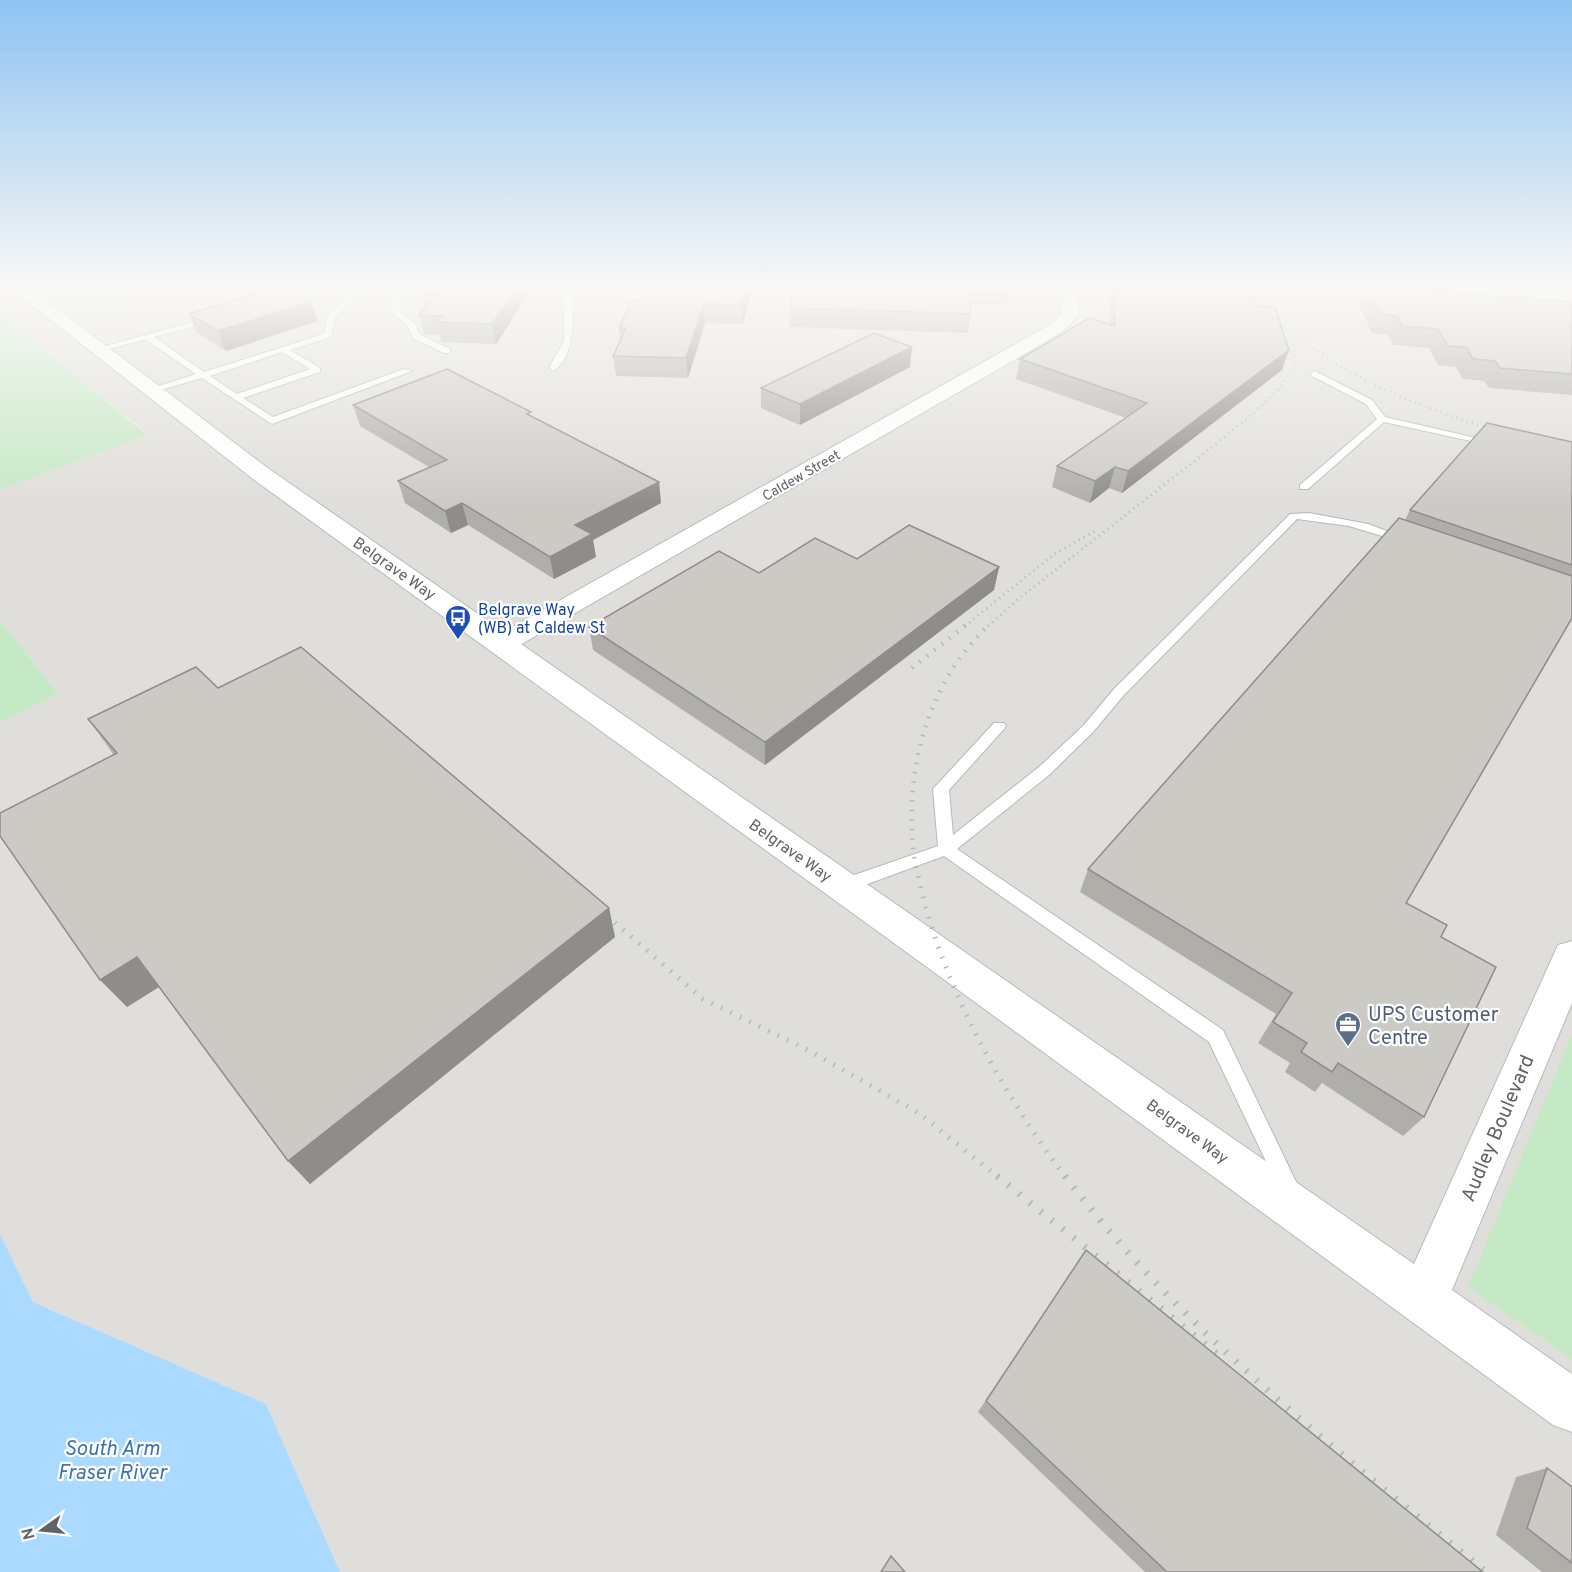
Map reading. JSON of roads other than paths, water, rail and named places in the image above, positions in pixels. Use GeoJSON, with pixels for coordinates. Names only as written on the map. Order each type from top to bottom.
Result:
{"type":"FeatureCollection","features":[{"type":"Feature","properties":{"kind":"street","name":"Belgrave Way"},"geometry":{"type":"LineString","coordinates":[[112,359],[261,474],[1572,1406]]}},
{"type":"Feature","properties":{"kind":"street","name":"Caldew Street"},"geometry":{"type":"LineString","coordinates":[[502,644],[1003,359]]}},
{"type":"Feature","properties":{"kind":"street","name":"Audley Boulevard"},"geometry":{"type":"LineString","coordinates":[[1423,1300],[1572,957]]}},
{"type":"Feature","properties":{"kind":"lane"},"geometry":{"type":"LineString","coordinates":[[180,359],[272,421],[407,371]]}},
{"type":"Feature","properties":{"kind":"lane"},"geometry":{"type":"LineString","coordinates":[[153,391],[251,359]]}},
{"type":"Feature","properties":{"kind":"lane"},"geometry":{"type":"LineString","coordinates":[[236,397],[317,370],[300,359]]}},
{"type":"Feature","properties":{"kind":"lane"},"geometry":{"type":"LineString","coordinates":[[553,368],[558,359]]}},
{"type":"Feature","properties":{"kind":"lane"},"geometry":{"type":"LineString","coordinates":[[1315,374],[1369,402],[1382,419],[1506,446]]}},
{"type":"Feature","properties":{"kind":"lane"},"geometry":{"type":"LineString","coordinates":[[1304,487],[1382,419]]}},
{"type":"Feature","properties":{"kind":"lane"},"geometry":{"type":"LineString","coordinates":[[842,886],[946,849],[1044,771],[1088,729],[1119,692],[1294,516],[1322,516],[1355,522],[1420,545]]}},
{"type":"Feature","properties":{"kind":"lane"},"geometry":{"type":"LineString","coordinates":[[946,849],[941,789],[999,726]]}},
{"type":"Feature","properties":{"kind":"lane"},"geometry":{"type":"LineString","coordinates":[[946,849],[1216,1036],[1301,1212]]}},
{"type":"Feature","properties":{"kind":"water","name":"South Arm Fraser River"},"geometry":{"type":"Polygon","coordinates":[[[0,1234],[33,1302],[266,1404],[340,1572],[0,1572],[0,1234]]]}},
{"type":"Feature","properties":{"kind":"railway"},"geometry":{"type":"LineString","coordinates":[[989,625],[1016,601],[1256,411],[1282,386],[1294,366],[1294,359]]}},
{"type":"Feature","properties":{"kind":"railway"},"geometry":{"type":"LineString","coordinates":[[1331,359],[1381,388],[1498,432]]}},
{"type":"Feature","properties":{"kind":"railway"},"geometry":{"type":"LineString","coordinates":[[965,626],[1053,555],[1095,531]]}},
{"type":"Feature","properties":{"kind":"railway"},"geometry":{"type":"LineString","coordinates":[[912,668],[967,624]]}},
{"type":"Feature","properties":{"kind":"railway"},"geometry":{"type":"LineString","coordinates":[[916,868],[912,835],[912,802],[915,769],[923,737],[934,705],[948,676],[967,648],[989,625]]}},
{"type":"Feature","properties":{"kind":"railway"},"geometry":{"type":"LineString","coordinates":[[916,866],[939,950],[974,1030],[1017,1106],[1066,1178]]}},
{"type":"Feature","properties":{"kind":"railway"},"geometry":{"type":"LineString","coordinates":[[599,909],[703,999],[806,1049],[919,1113],[999,1178]]}},
{"type":"Feature","properties":{"kind":"railway"},"geometry":{"type":"LineString","coordinates":[[997,1176],[1222,1358]]}},
{"type":"Feature","properties":{"kind":"railway"},"geometry":{"type":"LineString","coordinates":[[1065,1176],[1110,1232],[1210,1337],[1318,1435],[1486,1572]]}},
{"type":"Feature","properties":{"kind":"place","name":"Belgrave Way (WB) at Caldew St"},"geometry":{"type":"Point","coordinates":[458,641]}},
{"type":"Feature","properties":{"kind":"place","name":"UPS Customer Centre"},"geometry":{"type":"Point","coordinates":[1348,1048]}}]}
